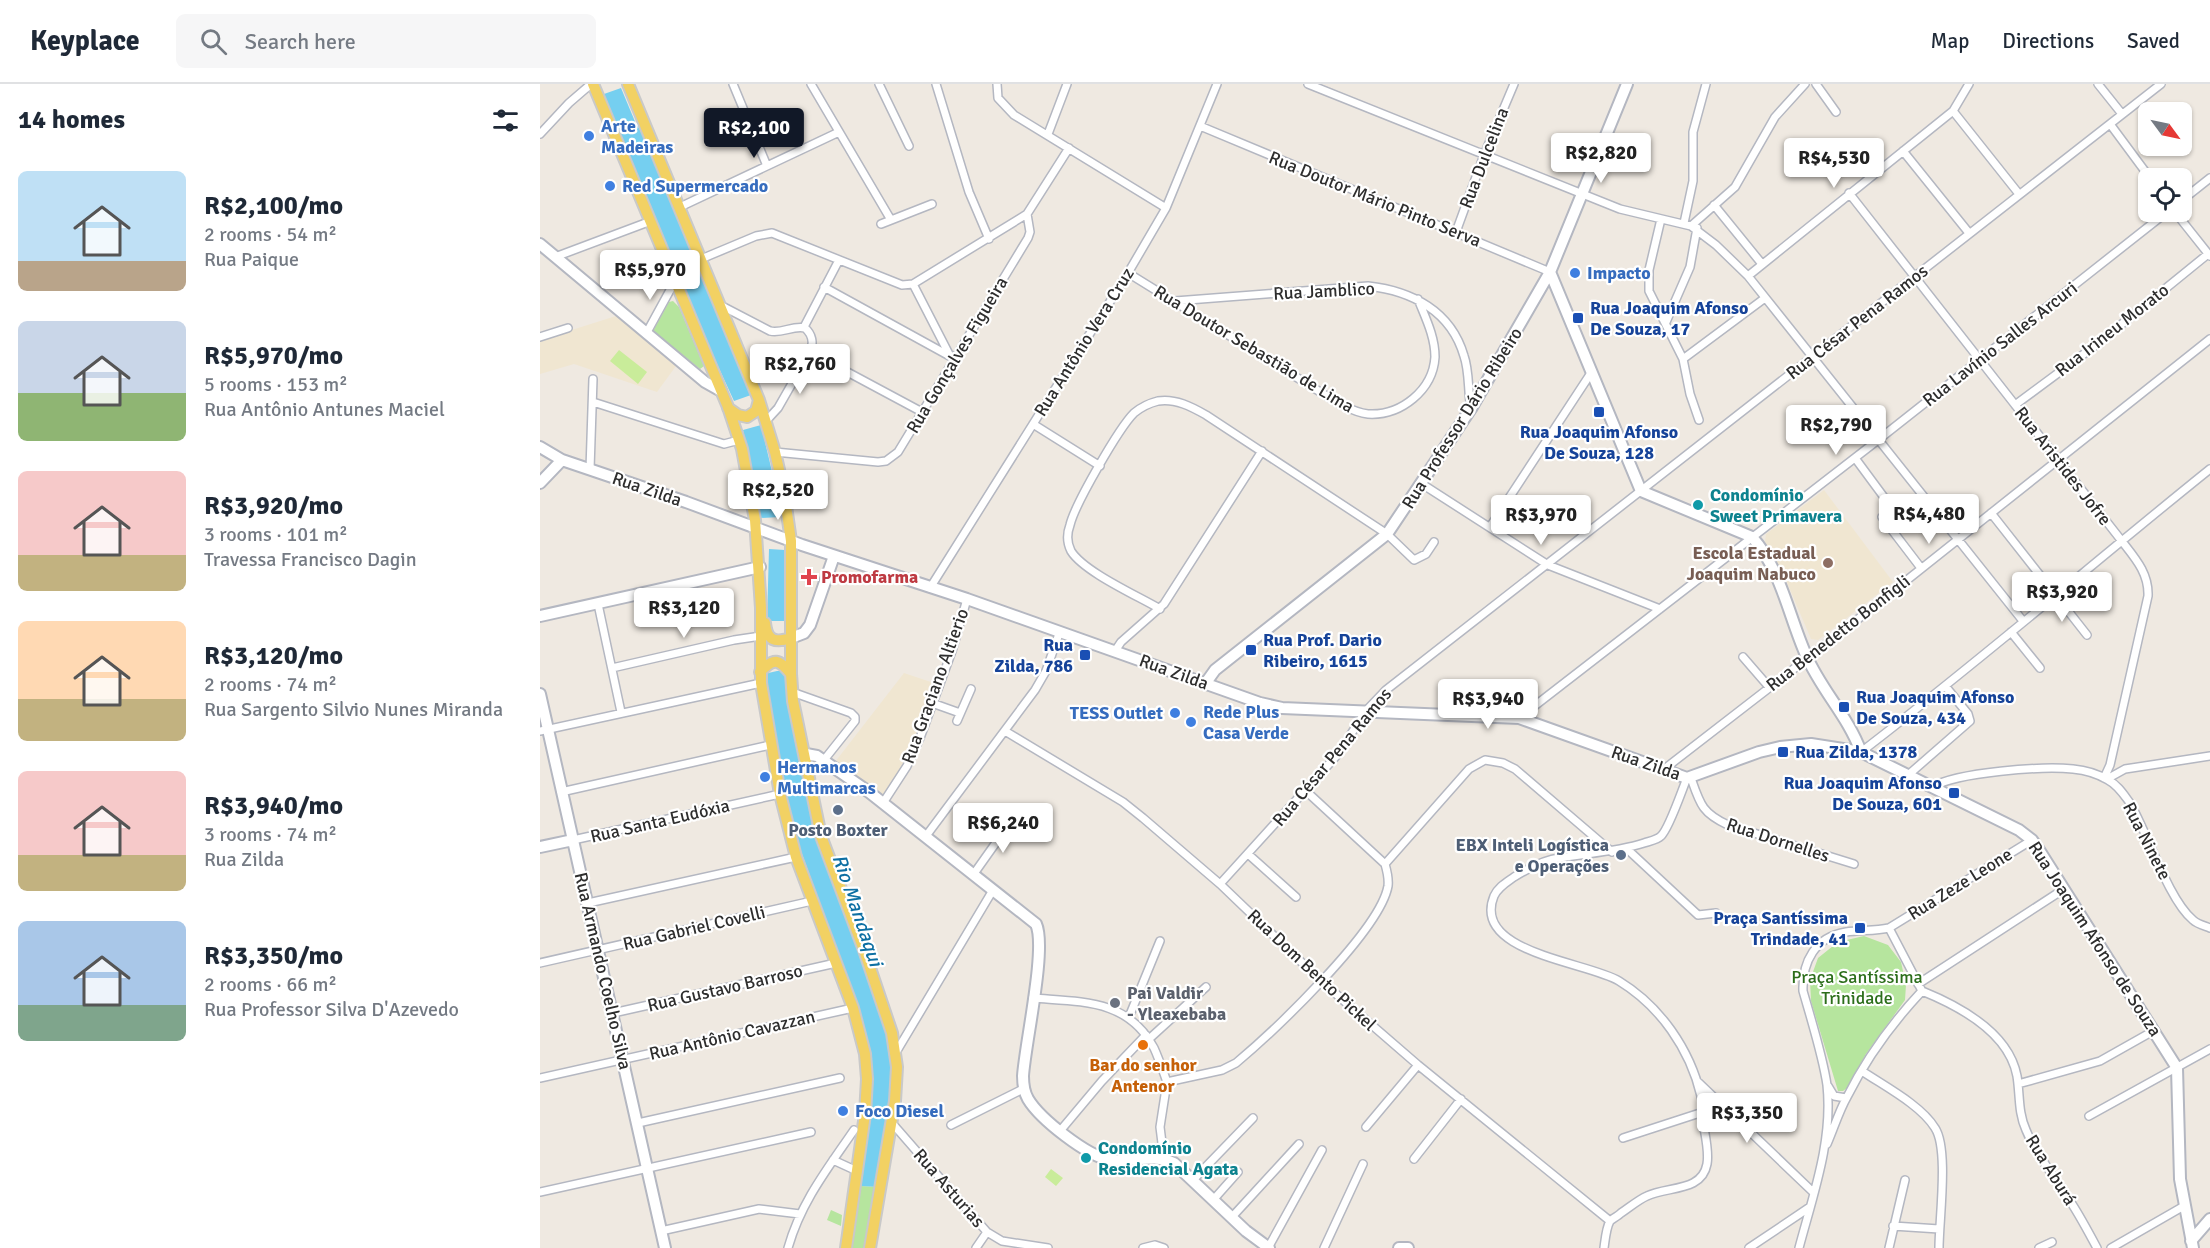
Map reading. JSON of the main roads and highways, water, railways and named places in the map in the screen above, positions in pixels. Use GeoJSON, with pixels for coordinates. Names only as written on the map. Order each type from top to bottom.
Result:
{"type":"FeatureCollection","features":[{"type":"Feature","properties":{"kind":"main road"},"geometry":{"type":"LineString","coordinates":[[592,84],[721,391],[732,411],[739,440],[756,528],[760,567],[760,683],[780,794],[796,857],[853,1008],[865,1054],[867,1079],[846,1248]]}},
{"type":"Feature","properties":{"kind":"main road"},"geometry":{"type":"LineString","coordinates":[[628,84],[766,421],[784,492],[791,541],[792,692],[821,836],[875,981],[892,1033],[896,1054],[897,1082],[892,1123],[870,1248]]}},
{"type":"Feature","properties":{"kind":"main road"},"geometry":{"type":"LineString","coordinates":[[732,411],[744,417],[750,416],[756,411],[758,403]]}},
{"type":"Feature","properties":{"kind":"main road"},"geometry":{"type":"LineString","coordinates":[[761,609],[764,614],[767,636],[779,640],[791,638]]}},
{"type":"Feature","properties":{"kind":"main road"},"geometry":{"type":"LineString","coordinates":[[760,672],[768,663],[774,662],[783,664],[791,674]]}},
{"type":"Feature","properties":{"kind":"water"},"geometry":{"type":"Polygon","coordinates":[[[621,88],[636,124],[643,134],[751,395],[734,401],[700,327],[604,94],[621,88]]]}},
{"type":"Feature","properties":{"kind":"water"},"geometry":{"type":"Polygon","coordinates":[[[761,425],[779,501],[780,517],[760,518],[743,430],[761,425]]]}},
{"type":"Feature","properties":{"kind":"water"},"geometry":{"type":"Polygon","coordinates":[[[769,549],[785,550],[785,621],[767,621],[769,549]]]}},
{"type":"Feature","properties":{"kind":"water"},"geometry":{"type":"Polygon","coordinates":[[[784,671],[800,754],[883,1014],[895,1080],[880,1187],[860,1186],[873,1088],[869,1046],[861,1016],[798,843],[782,778],[764,674],[784,671]]]}},
{"type":"Feature","properties":{"kind":"place","name":"Arte Madeiras"},"geometry":{"type":"Point","coordinates":[589,136]}},
{"type":"Feature","properties":{"kind":"place","name":"Red Supermercado"},"geometry":{"type":"Point","coordinates":[610,186]}},
{"type":"Feature","properties":{"kind":"place","name":"Impacto"},"geometry":{"type":"Point","coordinates":[1575,273]}},
{"type":"Feature","properties":{"kind":"place","name":"Rua Joaquim Afonso De Souza, 17"},"geometry":{"type":"Point","coordinates":[1578,318]}},
{"type":"Feature","properties":{"kind":"place","name":"Rua Joaquim Afonso De Souza, 128"},"geometry":{"type":"Point","coordinates":[1599,412]}},
{"type":"Feature","properties":{"kind":"place","name":"Condomínio Sweet Primavera"},"geometry":{"type":"Point","coordinates":[1698,505]}},
{"type":"Feature","properties":{"kind":"place","name":"Escola Estadual Joaquim Nabuco"},"geometry":{"type":"Point","coordinates":[1828,563]}},
{"type":"Feature","properties":{"kind":"place","name":"Promofarma"},"geometry":{"type":"Point","coordinates":[809,577]}},
{"type":"Feature","properties":{"kind":"place","name":"Rua Prof. Dario Ribeiro, 1615"},"geometry":{"type":"Point","coordinates":[1251,650]}},
{"type":"Feature","properties":{"kind":"place","name":"Rua Zilda, 786"},"geometry":{"type":"Point","coordinates":[1085,655]}},
{"type":"Feature","properties":{"kind":"place","name":"Rua Joaquim Afonso De Souza, 434"},"geometry":{"type":"Point","coordinates":[1844,707]}},
{"type":"Feature","properties":{"kind":"place","name":"TESS Outlet"},"geometry":{"type":"Point","coordinates":[1175,713]}},
{"type":"Feature","properties":{"kind":"place","name":"Rede Plus Casa Verde"},"geometry":{"type":"Point","coordinates":[1191,722]}},
{"type":"Feature","properties":{"kind":"place","name":"Rua Zilda, 1378"},"geometry":{"type":"Point","coordinates":[1783,752]}},
{"type":"Feature","properties":{"kind":"place","name":"Hermanos Multimarcas"},"geometry":{"type":"Point","coordinates":[765,777]}},
{"type":"Feature","properties":{"kind":"place","name":"Rua Joaquim Afonso De Souza, 601"},"geometry":{"type":"Point","coordinates":[1954,793]}},
{"type":"Feature","properties":{"kind":"place","name":"Posto Boxter"},"geometry":{"type":"Point","coordinates":[838,810]}},
{"type":"Feature","properties":{"kind":"place","name":"EBX Inteli Logística e Operações"},"geometry":{"type":"Point","coordinates":[1621,855]}},
{"type":"Feature","properties":{"kind":"place","name":"Praça Santíssima Trindade, 41"},"geometry":{"type":"Point","coordinates":[1860,928]}},
{"type":"Feature","properties":{"kind":"place","name":"Pai Valdir - Yleaxebaba"},"geometry":{"type":"Point","coordinates":[1115,1003]}},
{"type":"Feature","properties":{"kind":"place","name":"Bar do senhor Antenor"},"geometry":{"type":"Point","coordinates":[1143,1045]}},
{"type":"Feature","properties":{"kind":"place","name":"Foco Diesel"},"geometry":{"type":"Point","coordinates":[843,1111]}},
{"type":"Feature","properties":{"kind":"place","name":"Condomínio Residencial Agata"},"geometry":{"type":"Point","coordinates":[1086,1158]}},
{"type":"Feature","properties":{"kind":"water label","name":"Rio Mandaqui"},"geometry":{"type":"Point","coordinates":[858,910]}},
{"type":"Feature","properties":{"kind":"park label","name":"Praça Santíssima Trinidade"},"geometry":{"type":"Point","coordinates":[1857,987]}}]}
